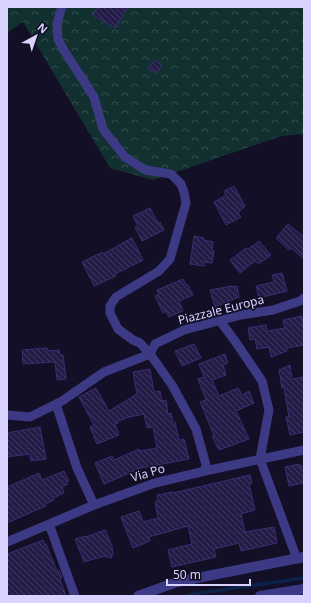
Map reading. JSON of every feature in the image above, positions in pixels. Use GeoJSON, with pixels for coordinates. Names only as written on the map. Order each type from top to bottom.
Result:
{"type":"FeatureCollection","features":[{"type":"Feature","properties":{"kind":"street"},"geometry":{"type":"LineString","coordinates":[[62,7],[57,23],[58,39],[94,97],[103,129],[125,157],[145,170],[171,174],[181,184],[184,192],[186,203],[170,259],[159,271],[116,297],[110,306],[110,313],[118,329],[133,340],[140,343],[150,354],[172,385],[196,429],[206,465],[205,471]]}},
{"type":"Feature","properties":{"kind":"street","name":"Piazzale Europa"},"geometry":{"type":"LineString","coordinates":[[150,354],[155,344],[184,330],[241,315],[273,310],[300,301],[304,298]]}},
{"type":"Feature","properties":{"kind":"street"},"geometry":{"type":"LineString","coordinates":[[138,596],[177,582],[300,558],[260,459],[269,410],[262,381],[220,321]]}},
{"type":"Feature","properties":{"kind":"street"},"geometry":{"type":"LineString","coordinates":[[7,415],[30,417],[56,404],[104,372],[150,354]]}},
{"type":"Feature","properties":{"kind":"street"},"geometry":{"type":"LineString","coordinates":[[56,404],[77,468],[94,505]]}},
{"type":"Feature","properties":{"kind":"street","name":"Via Po"},"geometry":{"type":"LineString","coordinates":[[7,542],[94,505],[155,483],[304,450]]}},
{"type":"Feature","properties":{"kind":"street"},"geometry":{"type":"LineString","coordinates":[[50,524],[75,596]]}},
{"type":"Feature","properties":{"kind":"street"},"geometry":{"type":"LineString","coordinates":[[260,596],[301,592]]}},
{"type":"Feature","properties":{"kind":"green space"},"geometry":{"type":"Polygon","coordinates":[[[7,7],[304,7],[304,134],[282,136],[153,180],[110,168],[23,22],[7,33],[7,7]]]}},
{"type":"Feature","properties":{"kind":"building"},"geometry":{"type":"Polygon","coordinates":[[[98,7],[128,7],[115,28],[93,15],[98,7]]]}},
{"type":"Feature","properties":{"kind":"building"},"geometry":{"type":"Polygon","coordinates":[[[155,60],[162,65],[156,73],[148,69],[155,60]]]}},
{"type":"Feature","properties":{"kind":"building"},"geometry":{"type":"Polygon","coordinates":[[[234,186],[245,206],[238,213],[241,217],[226,225],[214,202],[226,195],[224,191],[234,186]]]}},
{"type":"Feature","properties":{"kind":"building"},"geometry":{"type":"Polygon","coordinates":[[[150,208],[158,223],[160,222],[164,230],[142,241],[135,227],[138,226],[133,216],[150,208]]]}},
{"type":"Feature","properties":{"kind":"building"},"geometry":{"type":"Polygon","coordinates":[[[288,224],[304,237],[304,259],[291,248],[289,250],[276,238],[288,224]]]}},
{"type":"Feature","properties":{"kind":"building"},"geometry":{"type":"Polygon","coordinates":[[[194,236],[213,242],[212,251],[214,251],[212,263],[204,262],[204,266],[190,264],[194,236]]]}},
{"type":"Feature","properties":{"kind":"building"},"geometry":{"type":"Polygon","coordinates":[[[132,238],[143,260],[115,274],[116,276],[94,286],[82,262],[102,252],[103,254],[132,238]]]}},
{"type":"Feature","properties":{"kind":"building"},"geometry":{"type":"Polygon","coordinates":[[[259,241],[271,255],[260,263],[255,261],[240,273],[230,260],[246,248],[248,249],[259,241]]]}},
{"type":"Feature","properties":{"kind":"building"},"geometry":{"type":"Polygon","coordinates":[[[282,273],[287,291],[259,298],[256,286],[274,282],[272,275],[282,273]]]}},
{"type":"Feature","properties":{"kind":"building"},"geometry":{"type":"Polygon","coordinates":[[[183,279],[193,295],[179,301],[183,311],[169,317],[166,311],[163,313],[155,296],[159,294],[157,290],[183,279]]]}},
{"type":"Feature","properties":{"kind":"building"},"geometry":{"type":"Polygon","coordinates":[[[232,286],[230,287],[237,286],[239,297],[215,307],[210,290],[232,286]]]}},
{"type":"Feature","properties":{"kind":"building"},"geometry":{"type":"Polygon","coordinates":[[[302,316],[304,345],[287,348],[287,351],[271,357],[269,347],[257,349],[255,339],[250,340],[248,328],[266,325],[267,331],[285,328],[283,320],[302,316]]]}},
{"type":"Feature","properties":{"kind":"building"},"geometry":{"type":"Polygon","coordinates":[[[194,344],[201,358],[182,366],[175,351],[194,344]]]}},
{"type":"Feature","properties":{"kind":"building"},"geometry":{"type":"Polygon","coordinates":[[[47,348],[48,351],[59,350],[60,355],[63,355],[66,379],[57,380],[55,362],[23,364],[22,350],[47,348]]]}},
{"type":"Feature","properties":{"kind":"building"},"geometry":{"type":"Polygon","coordinates":[[[225,354],[228,363],[223,365],[226,375],[212,380],[219,396],[238,388],[242,395],[249,391],[254,403],[236,411],[249,439],[219,450],[212,436],[214,435],[200,402],[206,400],[198,379],[204,377],[199,364],[225,354]]]}},
{"type":"Feature","properties":{"kind":"building"},"geometry":{"type":"Polygon","coordinates":[[[290,365],[292,379],[304,377],[304,432],[290,435],[286,417],[289,417],[279,370],[290,365]]]}},
{"type":"Feature","properties":{"kind":"building"},"geometry":{"type":"Polygon","coordinates":[[[150,369],[154,392],[160,391],[162,401],[166,400],[168,414],[171,413],[173,422],[175,422],[179,440],[184,439],[189,459],[141,468],[104,484],[95,463],[112,456],[114,460],[139,449],[140,451],[157,448],[153,427],[147,428],[144,414],[129,417],[118,421],[118,423],[115,424],[119,435],[97,444],[90,427],[94,425],[79,397],[96,388],[109,411],[137,394],[133,372],[150,369]]]}},
{"type":"Feature","properties":{"kind":"building"},"geometry":{"type":"Polygon","coordinates":[[[40,427],[46,459],[31,461],[30,454],[7,457],[7,433],[40,427]]]}},
{"type":"Feature","properties":{"kind":"building"},"geometry":{"type":"Polygon","coordinates":[[[300,464],[300,467],[304,466],[304,483],[289,486],[285,467],[300,464]]]}},
{"type":"Feature","properties":{"kind":"building"},"geometry":{"type":"Polygon","coordinates":[[[64,471],[69,481],[66,482],[68,484],[62,487],[64,493],[53,498],[54,500],[45,504],[46,506],[7,523],[7,487],[39,473],[42,480],[64,471]]]}},
{"type":"Feature","properties":{"kind":"building"},"geometry":{"type":"Polygon","coordinates":[[[250,475],[252,483],[249,484],[255,510],[241,514],[245,532],[274,527],[277,543],[241,551],[239,543],[214,549],[216,557],[172,567],[168,550],[192,544],[188,526],[149,537],[150,541],[133,548],[121,517],[139,511],[143,522],[158,518],[155,502],[158,501],[157,495],[173,493],[250,475]]]}},
{"type":"Feature","properties":{"kind":"building"},"geometry":{"type":"Polygon","coordinates":[[[105,530],[112,546],[113,554],[111,558],[104,556],[84,562],[75,539],[86,537],[105,530]]]}},
{"type":"Feature","properties":{"kind":"building"},"geometry":{"type":"Polygon","coordinates":[[[43,540],[57,571],[59,570],[62,578],[60,579],[66,596],[7,596],[7,554],[43,540]]]}},
{"type":"Feature","properties":{"kind":"waterway"},"geometry":{"type":"LineString","coordinates":[[187,596],[304,578]]}}]}
